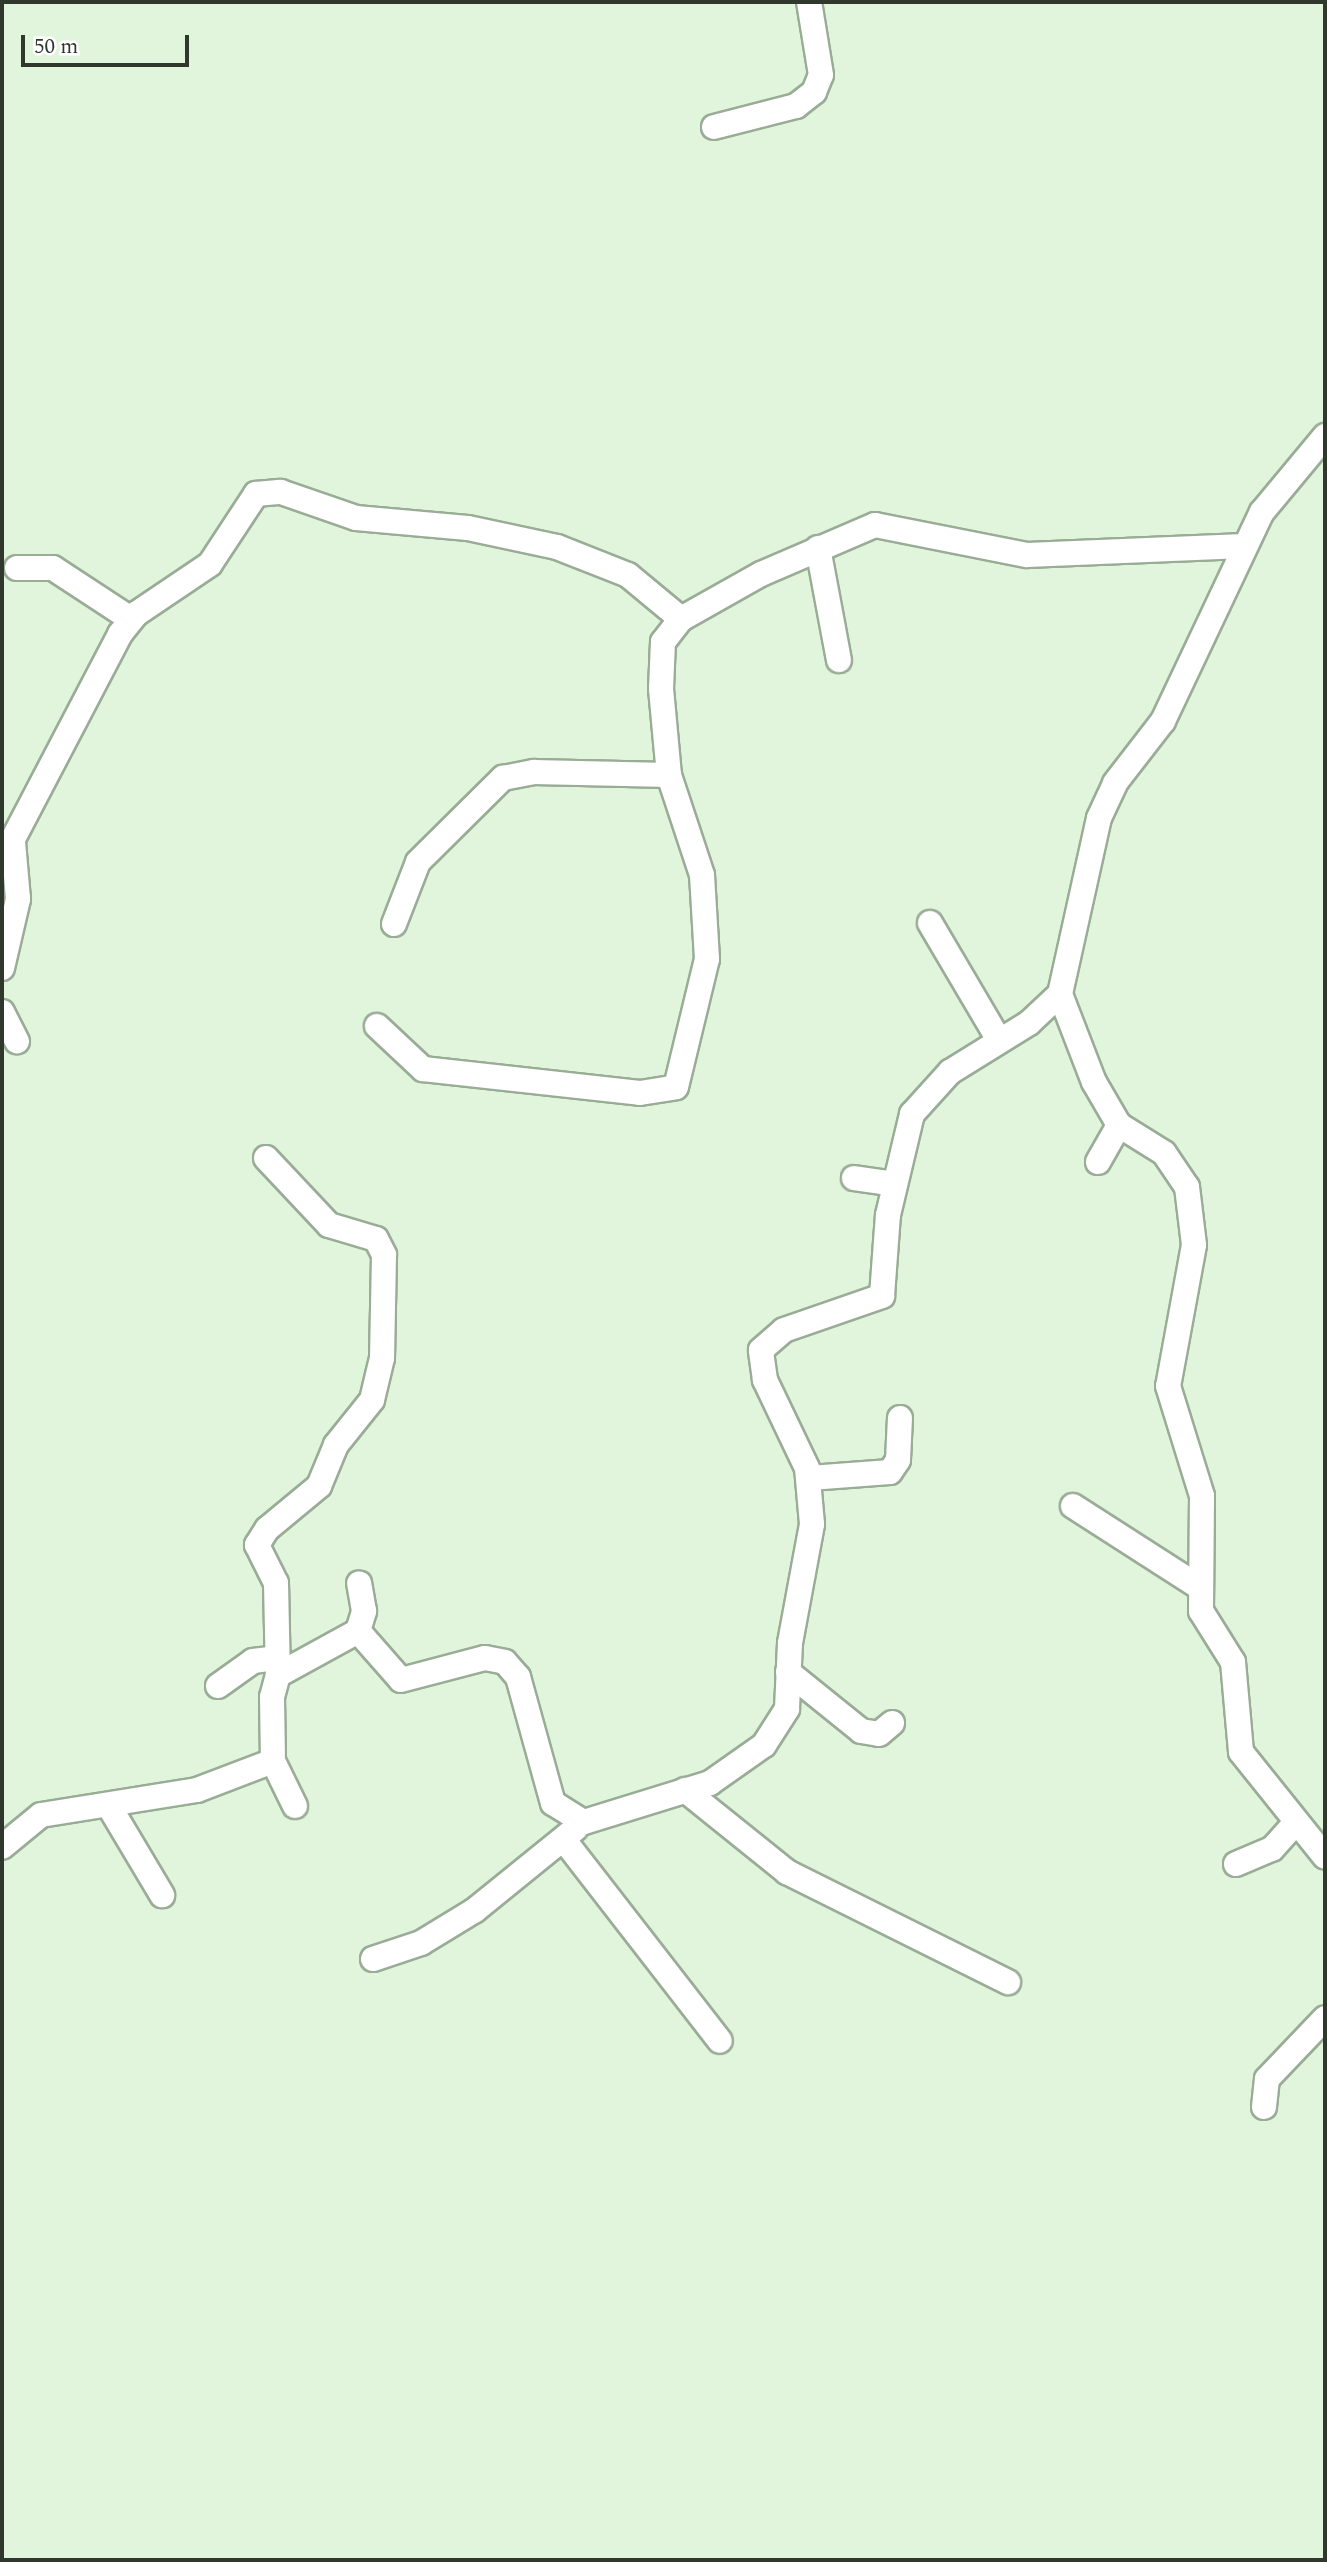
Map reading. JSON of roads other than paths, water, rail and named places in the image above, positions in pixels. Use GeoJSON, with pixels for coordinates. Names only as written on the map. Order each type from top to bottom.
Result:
{"type":"FeatureCollection","features":[{"type":"Feature","properties":{"kind":"street"},"geometry":{"type":"LineString","coordinates":[[714,127],[796,106],[814,92],[821,75],[809,2]]}},
{"type":"Feature","properties":{"kind":"street"},"geometry":{"type":"LineString","coordinates":[[373,1959],[414,1946],[464,1916],[564,1840],[583,1822],[736,1771],[764,1745],[787,1709],[788,1672],[812,1524],[810,1478],[765,1380],[761,1350],[784,1330],[880,1299],[895,1184],[919,1102],[999,1040],[1049,1009],[1060,993],[1099,818],[1197,658],[1244,546],[1302,458],[1325,436]]}},
{"type":"Feature","properties":{"kind":"street"},"geometry":{"type":"LineString","coordinates":[[2,968],[18,899],[8,851],[131,619],[198,575],[219,555],[247,500],[268,492],[356,518],[468,528],[557,547],[628,575],[681,619]]}},
{"type":"Feature","properties":{"kind":"street"},"geometry":{"type":"LineString","coordinates":[[377,1026],[423,1069],[640,1093],[676,1087],[707,959],[707,905],[669,775],[659,657],[681,619],[818,548],[875,525],[1027,555],[1244,546]]}},
{"type":"Feature","properties":{"kind":"street"},"geometry":{"type":"LineString","coordinates":[[818,548],[839,660]]}},
{"type":"Feature","properties":{"kind":"street"},"geometry":{"type":"LineString","coordinates":[[17,568],[53,568],[131,619]]}},
{"type":"Feature","properties":{"kind":"street"},"geometry":{"type":"LineString","coordinates":[[394,924],[410,872],[503,778],[534,772],[669,775]]}},
{"type":"Feature","properties":{"kind":"street"},"geometry":{"type":"LineString","coordinates":[[930,923],[999,1040]]}},
{"type":"Feature","properties":{"kind":"street"},"geometry":{"type":"LineString","coordinates":[[1060,993],[1094,1082],[1119,1125],[1172,1161],[1191,1201],[1191,1269],[1168,1386],[1202,1496],[1199,1587],[1204,1624],[1234,1662],[1241,1752],[1325,1857]]}},
{"type":"Feature","properties":{"kind":"street"},"geometry":{"type":"LineString","coordinates":[[2,1012],[17,1041]]}},
{"type":"Feature","properties":{"kind":"street"},"geometry":{"type":"LineString","coordinates":[[1098,1162],[1119,1125]]}},
{"type":"Feature","properties":{"kind":"street"},"geometry":{"type":"LineString","coordinates":[[266,1158],[329,1226],[376,1239],[384,1255],[383,1358],[372,1400],[336,1445],[319,1486],[267,1529],[257,1545],[276,1583],[277,1666],[272,1697],[273,1761],[295,1806]]}},
{"type":"Feature","properties":{"kind":"street"},"geometry":{"type":"LineString","coordinates":[[854,1178],[895,1184]]}},
{"type":"Feature","properties":{"kind":"street"},"geometry":{"type":"LineString","coordinates":[[810,1478],[896,1468],[900,1418]]}},
{"type":"Feature","properties":{"kind":"street"},"geometry":{"type":"LineString","coordinates":[[1073,1506],[1199,1587]]}},
{"type":"Feature","properties":{"kind":"street"},"geometry":{"type":"LineString","coordinates":[[218,1686],[253,1661],[277,1666],[358,1631],[364,1611],[359,1583]]}},
{"type":"Feature","properties":{"kind":"street"},"geometry":{"type":"LineString","coordinates":[[358,1631],[401,1680],[485,1658],[505,1662],[518,1677],[553,1803],[583,1822]]}},
{"type":"Feature","properties":{"kind":"street"},"geometry":{"type":"LineString","coordinates":[[788,1672],[861,1731],[879,1734],[891,1723]]}},
{"type":"Feature","properties":{"kind":"street"},"geometry":{"type":"LineString","coordinates":[[2,1847],[41,1815],[197,1790],[273,1761]]}},
{"type":"Feature","properties":{"kind":"street"},"geometry":{"type":"LineString","coordinates":[[685,1790],[706,1813],[787,1872],[1008,1982]]}},
{"type":"Feature","properties":{"kind":"street"},"geometry":{"type":"LineString","coordinates":[[109,1806],[162,1895]]}},
{"type":"Feature","properties":{"kind":"street"},"geometry":{"type":"LineString","coordinates":[[1236,1864],[1272,1849],[1296,1822]]}},
{"type":"Feature","properties":{"kind":"street"},"geometry":{"type":"LineString","coordinates":[[564,1840],[720,2041]]}},
{"type":"Feature","properties":{"kind":"street"},"geometry":{"type":"LineString","coordinates":[[1264,2108],[1267,2079],[1325,2018]]}}]}
